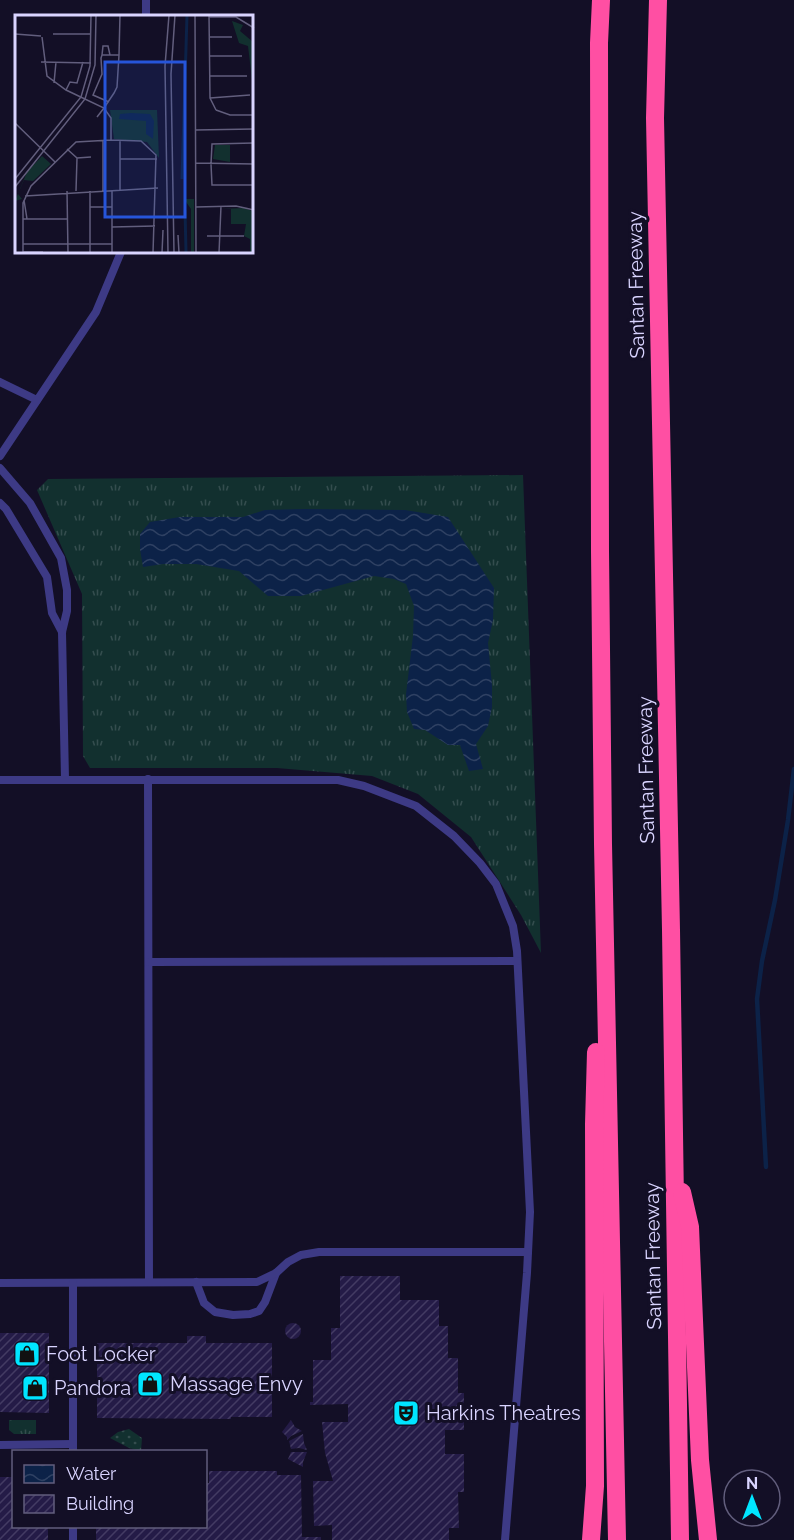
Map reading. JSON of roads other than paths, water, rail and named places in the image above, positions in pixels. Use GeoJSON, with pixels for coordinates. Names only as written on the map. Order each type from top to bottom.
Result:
{"type":"FeatureCollection","features":[{"type":"Feature","properties":{"kind":"highway","name":"Santan Freeway"},"geometry":{"type":"LineString","coordinates":[[601,0],[599,43],[600,539],[603,843],[617,1540]]}},
{"type":"Feature","properties":{"kind":"highway","name":"Santan Freeway"},"geometry":{"type":"LineString","coordinates":[[658,0],[655,118],[680,1540]]}},
{"type":"Feature","properties":{"kind":"highway"},"geometry":{"type":"LineString","coordinates":[[591,1540],[595,1486],[594,1124],[603,843]]}},
{"type":"Feature","properties":{"kind":"highway"},"geometry":{"type":"LineString","coordinates":[[674,1160],[690,1227],[700,1460],[708,1540]]}},
{"type":"Feature","properties":{"kind":"lane"},"geometry":{"type":"LineString","coordinates":[[0,456],[96,312],[120,254]]}},
{"type":"Feature","properties":{"kind":"lane"},"geometry":{"type":"LineString","coordinates":[[0,382],[37,400]]}},
{"type":"Feature","properties":{"kind":"lane"},"geometry":{"type":"LineString","coordinates":[[0,468],[30,503],[61,558],[68,590],[67,612],[62,632],[65,779]]}},
{"type":"Feature","properties":{"kind":"lane"},"geometry":{"type":"LineString","coordinates":[[0,503],[6,509],[47,577],[52,613],[62,632]]}},
{"type":"Feature","properties":{"kind":"lane"},"geometry":{"type":"LineString","coordinates":[[148,779],[149,1282]]}},
{"type":"Feature","properties":{"kind":"lane"},"geometry":{"type":"LineString","coordinates":[[0,780],[338,780],[364,786],[416,806],[454,836],[496,884],[513,926],[517,961],[530,1212],[505,1540]]}},
{"type":"Feature","properties":{"kind":"lane"},"geometry":{"type":"LineString","coordinates":[[149,962],[517,961]]}},
{"type":"Feature","properties":{"kind":"lane"},"geometry":{"type":"LineString","coordinates":[[0,1283],[257,1282],[276,1273],[288,1262],[301,1255],[319,1252],[528,1252]]}},
{"type":"Feature","properties":{"kind":"lane"},"geometry":{"type":"LineString","coordinates":[[196,1282],[204,1303],[215,1312],[233,1315],[250,1314],[259,1311],[265,1302],[276,1273]]}},
{"type":"Feature","properties":{"kind":"lane"},"geometry":{"type":"LineString","coordinates":[[0,1445],[73,1448],[73,1283]]}},
{"type":"Feature","properties":{"kind":"water"},"geometry":{"type":"Polygon","coordinates":[[[265,510],[405,510],[448,517],[494,588],[493,620],[488,643],[492,707],[488,726],[476,744],[483,769],[469,771],[460,745],[448,745],[425,730],[414,729],[407,712],[406,694],[414,606],[406,584],[394,579],[374,576],[301,596],[268,596],[239,571],[196,564],[163,564],[143,567],[140,534],[150,522],[180,517],[243,517],[265,510]]]}},
{"type":"Feature","properties":{"kind":"waterway"},"geometry":{"type":"LineString","coordinates":[[766,1167],[757,999],[788,820],[794,769]]}},
{"type":"Feature","properties":{"kind":"place","name":"Foot Locker"},"geometry":{"type":"Point","coordinates":[27,1354]}},
{"type":"Feature","properties":{"kind":"place","name":"Massage Envy"},"geometry":{"type":"Point","coordinates":[150,1384]}},
{"type":"Feature","properties":{"kind":"place","name":"Pandora"},"geometry":{"type":"Point","coordinates":[35,1388]}},
{"type":"Feature","properties":{"kind":"place","name":"Harkins Theatres"},"geometry":{"type":"Point","coordinates":[406,1413]}}]}
